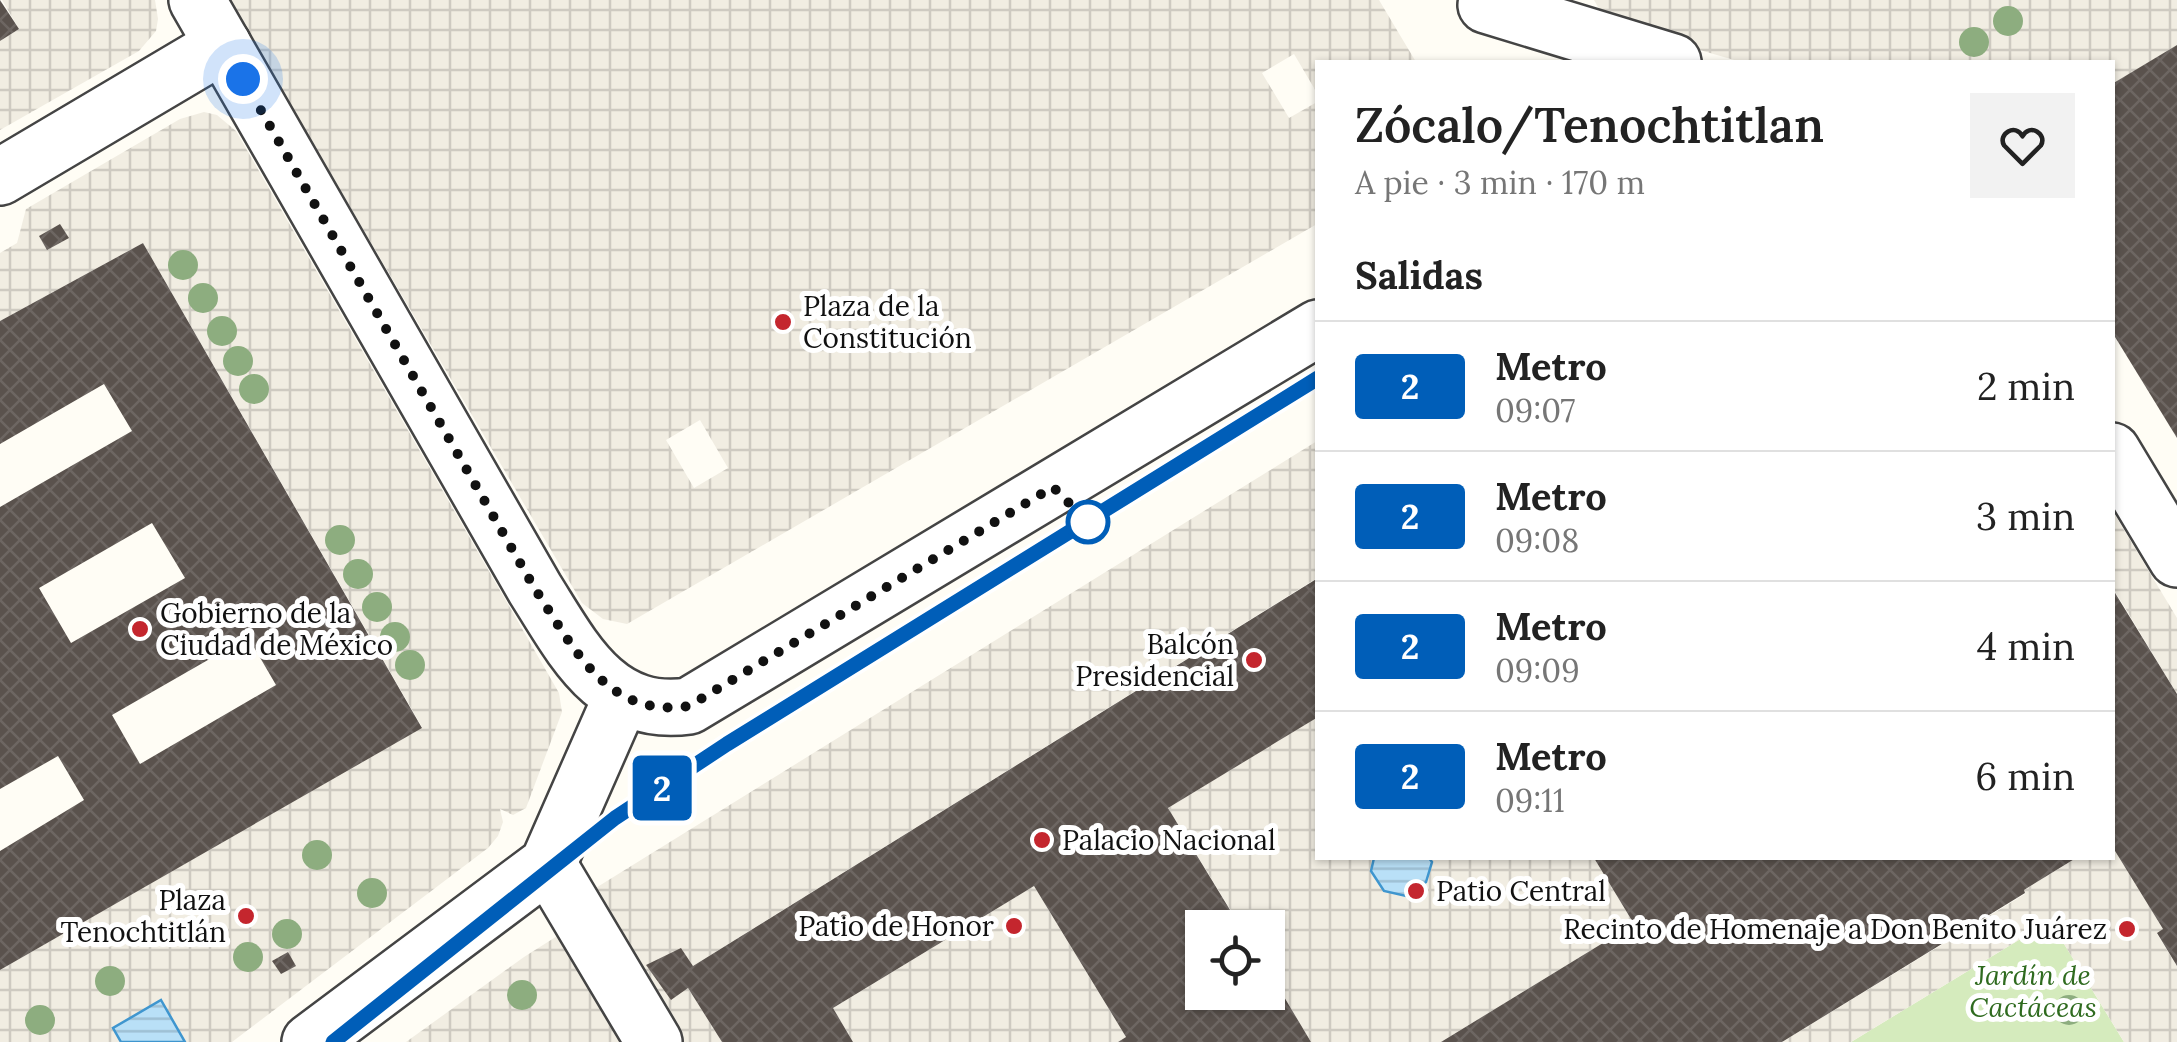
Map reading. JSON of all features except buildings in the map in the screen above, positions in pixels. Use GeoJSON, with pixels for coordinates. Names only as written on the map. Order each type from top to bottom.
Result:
{"type":"FeatureCollection","features":[{"type":"Feature","properties":{"kind":"street"},"geometry":{"type":"LineString","coordinates":[[1485,3],[1519,60]]}},
{"type":"Feature","properties":{"kind":"street"},"geometry":{"type":"LineString","coordinates":[[1485,3],[1666,60]]}},
{"type":"Feature","properties":{"kind":"street"},"geometry":{"type":"LineString","coordinates":[[0,177],[210,22],[535,589],[582,663],[622,696],[639,705],[666,710],[689,706],[1315,330]]}},
{"type":"Feature","properties":{"kind":"street"},"geometry":{"type":"LineString","coordinates":[[2115,455],[2177,559]]}},
{"type":"Feature","properties":{"kind":"street"},"geometry":{"type":"LineString","coordinates":[[310,1042],[548,864],[622,696]]}},
{"type":"Feature","properties":{"kind":"street"},"geometry":{"type":"LineString","coordinates":[[548,864],[654,1042]]}},
{"type":"Feature","properties":{"kind":"green space","name":"Jardín de Cactáceas"},"geometry":{"type":"Polygon","coordinates":[[[2050,921],[2124,1042],[1851,1042],[2050,921]]]}},
{"type":"Feature","properties":{"kind":"shaded area"},"geometry":{"type":"Polygon","coordinates":[[[2,0],[155,0],[158,19],[156,31],[139,51],[0,130],[0,41],[19,29],[2,0]]]}},
{"type":"Feature","properties":{"kind":"shaded area","name":"Plaza de la Constitución"},"geometry":{"type":"Polygon","coordinates":[[[229,0],[1379,0],[1415,60],[1315,60],[1315,90],[1294,54],[1262,73],[1289,118],[1315,103],[1315,225],[627,624],[603,619],[582,603],[229,0]],[[700,420],[666,440],[694,488],[728,468],[700,420]]]}},
{"type":"Feature","properties":{"kind":"shaded area"},"geometry":{"type":"Polygon","coordinates":[[[1594,0],[2177,0],[2177,45],[2115,83],[2115,60],[1734,60],[1607,23],[1594,0]]]}},
{"type":"Feature","properties":{"kind":"shaded area"},"geometry":{"type":"Polygon","coordinates":[[[204,112],[217,115],[236,131],[559,693],[562,712],[526,808],[513,815],[500,809],[503,822],[488,848],[232,1042],[0,1042],[0,970],[422,727],[143,243],[0,321],[0,253],[17,243],[26,209],[180,119],[204,112]]]}},
{"type":"Feature","properties":{"kind":"shaded area"},"geometry":{"type":"Polygon","coordinates":[[[1315,442],[1315,579],[693,966],[681,948],[688,988],[722,1042],[674,1042],[586,894],[1315,442]]]}},
{"type":"Feature","properties":{"kind":"shaded area"},"geometry":{"type":"Polygon","coordinates":[[[2115,515],[2177,618],[2177,694],[2115,591],[2115,515]]]}},
{"type":"Feature","properties":{"kind":"shaded area","name":"Patio Central"},"geometry":{"type":"Polygon","coordinates":[[[1315,718],[1315,860],[1595,860],[1634,924],[1441,1042],[1311,1042],[1285,998],[1285,910],[1231,910],[1168,808],[1315,718]]]}},
{"type":"Feature","properties":{"kind":"shaded area"},"geometry":{"type":"Polygon","coordinates":[[[2115,849],[2163,929],[2157,934],[2177,966],[2177,1042],[2124,1042],[2050,921],[1851,1042],[1782,1042],[2025,894],[2024,890],[2073,860],[2115,860],[2115,849]]]}},
{"type":"Feature","properties":{"kind":"shaded area","name":"Patio de Honor"},"geometry":{"type":"Polygon","coordinates":[[[1034,886],[1126,1037],[1118,1042],[853,1042],[833,1008],[1034,886]]]}},
{"type":"Feature","properties":{"kind":"shaded area"},"geometry":{"type":"Polygon","coordinates":[[[562,933],[628,1042],[406,1042],[524,957],[562,933]]]}},
{"type":"Feature","properties":{"kind":"water"},"geometry":{"type":"Polygon","coordinates":[[[1374,860],[1432,862],[1426,882],[1406,896],[1384,891],[1371,871],[1374,860]]]}},
{"type":"Feature","properties":{"kind":"water"},"geometry":{"type":"Polygon","coordinates":[[[161,1000],[185,1042],[121,1042],[113,1028],[161,1000]]]}},
{"type":"Feature","properties":{"kind":"metro line","name":"2"},"geometry":{"type":"LineString","coordinates":[[333,1042],[615,818],[727,744],[1315,380]]}},
{"type":"Feature","properties":{"kind":"place","name":"Plaza de la Constitución"},"geometry":{"type":"Point","coordinates":[783,322]}},
{"type":"Feature","properties":{"kind":"place","name":"Gobierno de la Ciudad de México"},"geometry":{"type":"Point","coordinates":[140,629]}},
{"type":"Feature","properties":{"kind":"place","name":"Balcón Presidencial"},"geometry":{"type":"Point","coordinates":[1254,660]}},
{"type":"Feature","properties":{"kind":"place","name":"Palacio Nacional"},"geometry":{"type":"Point","coordinates":[1042,840]}},
{"type":"Feature","properties":{"kind":"place","name":"Patio Central"},"geometry":{"type":"Point","coordinates":[1416,891]}},
{"type":"Feature","properties":{"kind":"place","name":"Plaza Tenochtitlán"},"geometry":{"type":"Point","coordinates":[246,916]}},
{"type":"Feature","properties":{"kind":"place","name":"Patio de Honor"},"geometry":{"type":"Point","coordinates":[1014,926]}},
{"type":"Feature","properties":{"kind":"place","name":"Recinto de Homenaje a Don Benito Juárez"},"geometry":{"type":"Point","coordinates":[2127,929]}},
{"type":"Feature","properties":{"kind":"route"},"geometry":{"type":"LineString","coordinates":[[243,79],[535,589],[582,663],[639,705],[666,710],[689,706],[1053,487],[1088,522]]}}]}
